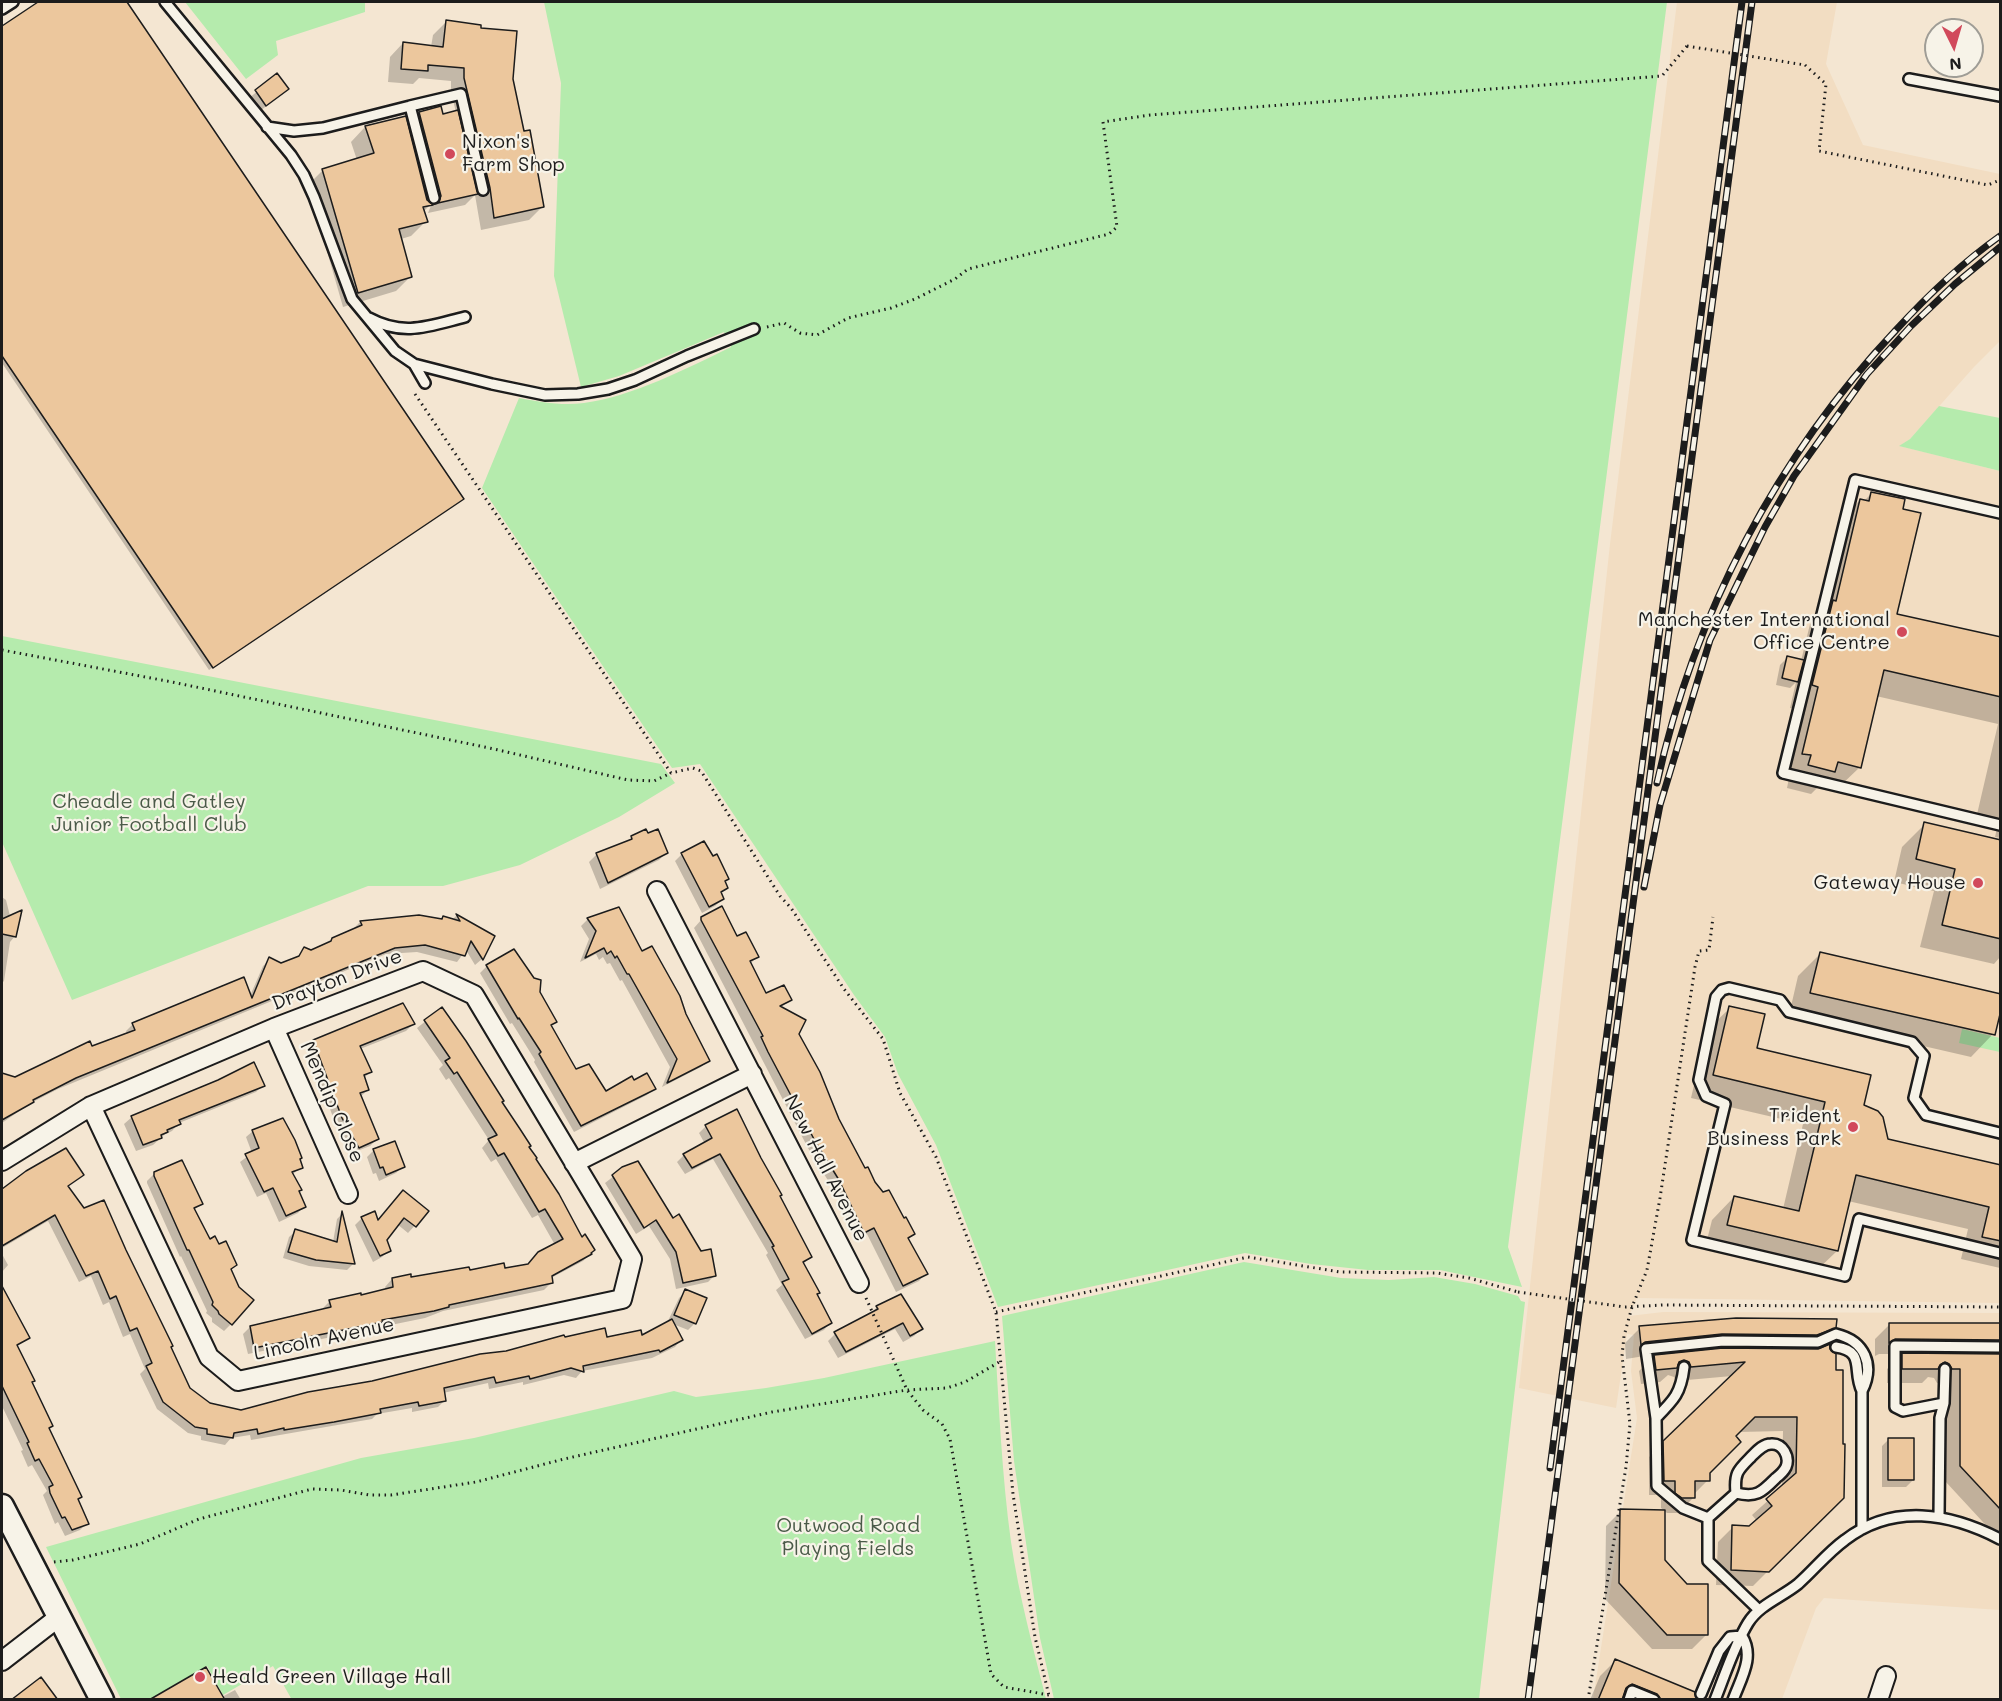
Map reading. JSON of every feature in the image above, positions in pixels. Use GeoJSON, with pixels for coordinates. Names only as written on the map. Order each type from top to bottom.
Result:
{"type":"FeatureCollection","features":[{"type":"Feature","properties":{"kind":"street","name":"New Hall Avenue"},"geometry":{"type":"LineString","coordinates":[[657,891],[859,1283]]}},
{"type":"Feature","properties":{"kind":"street","name":"Drayton Drive"},"geometry":{"type":"LineString","coordinates":[[2,1161],[90,1106],[274,1028],[423,971],[474,995],[632,1260],[622,1299]]}},
{"type":"Feature","properties":{"kind":"street","name":"Mendip Close"},"geometry":{"type":"LineString","coordinates":[[274,1028],[348,1194]]}},
{"type":"Feature","properties":{"kind":"street"},"geometry":{"type":"LineString","coordinates":[[574,1163],[752,1074]]}},
{"type":"Feature","properties":{"kind":"street","name":"Lincoln Avenue"},"geometry":{"type":"LineString","coordinates":[[90,1106],[209,1357],[238,1381],[622,1299]]}},
{"type":"Feature","properties":{"kind":"street"},"geometry":{"type":"LineString","coordinates":[[2,1506],[102,1700]]}},
{"type":"Feature","properties":{"kind":"street"},"geometry":{"type":"LineString","coordinates":[[2,1661],[59,1617]]}},
{"type":"Feature","properties":{"kind":"street"},"geometry":{"type":"LineString","coordinates":[[1878,1700],[1886,1676]]}},
{"type":"Feature","properties":{"kind":"lane"},"geometry":{"type":"LineString","coordinates":[[2,9],[13,2]]}},
{"type":"Feature","properties":{"kind":"lane"},"geometry":{"type":"LineString","coordinates":[[165,2],[291,155],[304,175],[352,299],[394,351],[414,364],[492,384],[545,394],[578,394],[608,389],[635,380],[754,329]]}},
{"type":"Feature","properties":{"kind":"lane"},"geometry":{"type":"LineString","coordinates":[[1909,79],[2001,96]]}},
{"type":"Feature","properties":{"kind":"lane"},"geometry":{"type":"LineString","coordinates":[[267,127],[294,131],[323,128],[461,94],[483,190]]}},
{"type":"Feature","properties":{"kind":"lane"},"geometry":{"type":"LineString","coordinates":[[410,106],[434,198]]}},
{"type":"Feature","properties":{"kind":"lane"},"geometry":{"type":"LineString","coordinates":[[366,317],[382,325],[407,330],[465,317]]}},
{"type":"Feature","properties":{"kind":"lane"},"geometry":{"type":"LineString","coordinates":[[414,364],[425,383]]}},
{"type":"Feature","properties":{"kind":"lane"},"geometry":{"type":"LineString","coordinates":[[2001,513],[1855,480],[1783,773],[2001,825]]}},
{"type":"Feature","properties":{"kind":"lane"},"geometry":{"type":"LineString","coordinates":[[2001,1133],[1926,1115],[1914,1098],[1924,1056],[1912,1042],[1789,1012],[1780,1000],[1729,988],[1722,990],[1716,997],[1699,1080],[1706,1096],[1725,1104],[1692,1240],[1845,1276],[1859,1219],[2001,1253]]}},
{"type":"Feature","properties":{"kind":"lane"},"geometry":{"type":"LineString","coordinates":[[1708,1518],[1683,1508],[1657,1486],[1656,1418],[1646,1349],[1723,1341],[1818,1342],[1836,1334],[1862,1347],[1866,1358],[1866,1382],[1862,1391],[1862,1529]]}},
{"type":"Feature","properties":{"kind":"lane"},"geometry":{"type":"LineString","coordinates":[[1944,1403],[1903,1411],[1894,1407],[1895,1346],[2001,1347]]}},
{"type":"Feature","properties":{"kind":"lane"},"geometry":{"type":"LineString","coordinates":[[1836,1347],[1844,1348],[1855,1355],[1857,1381],[1862,1391]]}},
{"type":"Feature","properties":{"kind":"lane"},"geometry":{"type":"LineString","coordinates":[[1656,1418],[1675,1399],[1682,1385],[1684,1367]]}},
{"type":"Feature","properties":{"kind":"lane"},"geometry":{"type":"LineString","coordinates":[[1939,1516],[1940,1418],[1944,1403],[1945,1369]]}},
{"type":"Feature","properties":{"kind":"lane"},"geometry":{"type":"LineString","coordinates":[[1771,1443],[1784,1450],[1787,1459],[1786,1469],[1760,1493],[1747,1496],[1736,1493],[1734,1482],[1737,1470],[1762,1446],[1771,1443]]}},
{"type":"Feature","properties":{"kind":"lane"},"geometry":{"type":"LineString","coordinates":[[1736,1493],[1708,1518],[1708,1561],[1759,1610]]}},
{"type":"Feature","properties":{"kind":"lane"},"geometry":{"type":"LineString","coordinates":[[1715,1700],[1749,1621],[1759,1610],[1798,1584],[1830,1551],[1862,1529],[1900,1517],[1939,1516],[1964,1523],[2001,1539]]}},
{"type":"Feature","properties":{"kind":"lane"},"geometry":{"type":"LineString","coordinates":[[1701,1694],[1719,1651],[1730,1637],[1742,1636]]}},
{"type":"Feature","properties":{"kind":"lane"},"geometry":{"type":"LineString","coordinates":[[1733,1700],[1747,1661],[1748,1647],[1742,1636]]}},
{"type":"Feature","properties":{"kind":"lane"},"geometry":{"type":"LineString","coordinates":[[1629,1700],[1632,1691],[1654,1700]]}},
{"type":"Feature","properties":{"kind":"path"},"geometry":{"type":"LineString","coordinates":[[754,329],[784,323],[800,333],[817,335],[848,318],[891,308],[915,299],[955,279],[968,269],[1109,234],[1117,227],[1103,122],[1150,115],[1662,76],[1687,46],[1806,65],[1826,84],[1819,151],[1988,185],[2001,180]]}},
{"type":"Feature","properties":{"kind":"path"},"geometry":{"type":"LineString","coordinates":[[413,391],[670,773]]}},
{"type":"Feature","properties":{"kind":"path"},"geometry":{"type":"LineString","coordinates":[[2,650],[172,682],[494,749],[628,780],[654,781],[670,773],[693,768],[701,771],[780,896],[791,908],[844,989],[883,1039],[900,1093],[936,1157],[996,1312],[1013,1494],[1035,1637],[1049,1697],[1004,1687],[991,1674],[950,1439],[942,1424],[923,1410],[907,1390],[859,1283]]}},
{"type":"Feature","properties":{"kind":"path"},"geometry":{"type":"LineString","coordinates":[[1588,1700],[1626,1467],[1630,1424],[1622,1356],[1624,1336],[1632,1307],[1647,1270],[1695,967],[1699,951],[1709,950],[1713,917]]}},
{"type":"Feature","properties":{"kind":"path"},"geometry":{"type":"LineString","coordinates":[[996,1312],[1248,1257],[1340,1272],[1437,1273],[1469,1278],[1518,1292],[1624,1307],[1663,1305],[2001,1307]]}},
{"type":"Feature","properties":{"kind":"path"},"geometry":{"type":"LineString","coordinates":[[31,1562],[73,1560],[140,1545],[200,1519],[312,1489],[341,1490],[369,1495],[425,1491],[476,1482],[564,1459],[771,1412],[907,1390],[947,1388],[965,1382],[1001,1360]]}},
{"type":"Feature","properties":{"kind":"shaded area"},"geometry":{"type":"Polygon","coordinates":[[[1677,2],[1837,2],[1826,64],[1863,145],[2000,174],[2000,341],[1910,439],[1900,446],[2000,471],[2000,1303],[1637,1298],[1629,1316],[1663,1312],[2000,1313],[2000,1610],[1824,1598],[1816,1608],[1782,1699],[1593,1699],[1637,1418],[1631,1371],[1634,1335],[1627,1334],[1616,1408],[1519,1388],[1610,544],[1677,2]]]}},
{"type":"Feature","properties":{"kind":"green space"},"geometry":{"type":"Polygon","coordinates":[[[185,2],[365,2],[365,12],[276,41],[278,55],[246,79],[185,2]]]}},
{"type":"Feature","properties":{"kind":"green space"},"geometry":{"type":"Polygon","coordinates":[[[544,2],[1667,2],[1508,1247],[1522,1287],[1440,1270],[1368,1270],[1311,1264],[1245,1253],[998,1307],[936,1145],[898,1074],[885,1037],[854,995],[700,764],[672,768],[482,488],[519,398],[568,404],[602,400],[659,381],[731,347],[724,332],[619,376],[581,387],[554,276],[561,83],[544,2]]]}},
{"type":"Feature","properties":{"kind":"green space"},"geometry":{"type":"Polygon","coordinates":[[[1939,406],[2000,418],[2000,471],[1899,446],[1910,439],[1939,406]]]}},
{"type":"Feature","properties":{"kind":"green space","name":"Cheadle and Gatley Junior Football Club"},"geometry":{"type":"Polygon","coordinates":[[[2,636],[661,764],[675,783],[619,817],[520,865],[443,886],[368,886],[72,1000],[2,842],[2,636]]]}},
{"type":"Feature","properties":{"kind":"green space"},"geometry":{"type":"Polygon","coordinates":[[[1962,1029],[2000,1038],[2000,1052],[1959,1043],[1962,1029]]]}},
{"type":"Feature","properties":{"kind":"green space"},"geometry":{"type":"Polygon","coordinates":[[[1244,1262],[1341,1278],[1389,1280],[1434,1277],[1475,1284],[1518,1296],[1521,1301],[1525,1302],[1479,1699],[1054,1699],[1040,1638],[1014,1461],[1002,1316],[1244,1262]]]}},
{"type":"Feature","properties":{"kind":"green space","name":"Outwood Road Playing Fields"},"geometry":{"type":"Polygon","coordinates":[[[995,1341],[1003,1467],[1011,1542],[1022,1602],[1046,1699],[292,1700],[273,1666],[223,1695],[207,1666],[164,1691],[168,1699],[121,1699],[46,1547],[361,1458],[474,1438],[674,1391],[696,1397],[766,1388],[824,1378],[995,1341]]]}},
{"type":"Feature","properties":{"kind":"building"},"geometry":{"type":"Polygon","coordinates":[[[38,2],[127,2],[464,499],[213,668],[2,356],[2,26],[38,2]]]}},
{"type":"Feature","properties":{"kind":"building"},"geometry":{"type":"Polygon","coordinates":[[[446,20],[481,25],[481,28],[517,31],[513,79],[524,131],[530,130],[544,207],[494,218],[490,188],[464,78],[464,68],[428,65],[428,71],[401,69],[403,42],[443,47],[446,20]]]}},
{"type":"Feature","properties":{"kind":"building"},"geometry":{"type":"Polygon","coordinates":[[[277,73],[289,89],[266,106],[255,90],[277,73]]]}},
{"type":"Feature","properties":{"kind":"building","name":"Nixon's Farm Shop"},"geometry":{"type":"Polygon","coordinates":[[[441,106],[443,114],[458,110],[478,194],[438,203],[441,196],[419,112],[441,106]]]}},
{"type":"Feature","properties":{"kind":"building"},"geometry":{"type":"Polygon","coordinates":[[[406,116],[427,200],[433,205],[423,207],[428,222],[399,229],[412,277],[358,293],[322,169],[374,153],[365,126],[406,116]]]}},
{"type":"Feature","properties":{"kind":"building","name":"Manchester International Office Centre"},"geometry":{"type":"Polygon","coordinates":[[[1871,492],[1905,499],[1903,509],[1921,513],[1897,614],[2001,637],[2001,697],[1884,670],[1861,768],[1838,762],[1835,772],[1808,765],[1811,755],[1802,754],[1818,687],[1812,685],[1833,600],[1836,601],[1860,499],[1869,501],[1871,492]]]}},
{"type":"Feature","properties":{"kind":"building"},"geometry":{"type":"Polygon","coordinates":[[[1787,656],[1804,660],[1798,682],[1782,678],[1787,656]]]}},
{"type":"Feature","properties":{"kind":"building","name":"Gateway House"},"geometry":{"type":"Polygon","coordinates":[[[1924,822],[2001,840],[2001,939],[1942,925],[1955,869],[1916,859],[1924,822]]]}},
{"type":"Feature","properties":{"kind":"building"},"geometry":{"type":"Polygon","coordinates":[[[646,829],[648,833],[658,829],[668,853],[608,883],[596,853],[632,839],[631,836],[646,829]]]}},
{"type":"Feature","properties":{"kind":"building"},"geometry":{"type":"Polygon","coordinates":[[[704,841],[713,856],[717,854],[729,879],[725,881],[728,888],[721,892],[724,899],[709,907],[681,853],[704,841]]]}},
{"type":"Feature","properties":{"kind":"building"},"geometry":{"type":"Polygon","coordinates":[[[722,906],[737,936],[746,932],[759,957],[750,961],[766,993],[784,985],[792,1000],[780,1006],[806,1020],[799,1034],[820,1072],[839,1119],[865,1168],[868,1167],[883,1192],[889,1190],[904,1218],[906,1217],[915,1234],[908,1238],[928,1274],[903,1286],[874,1228],[864,1233],[839,1180],[815,1141],[768,1052],[761,1037],[763,1036],[701,920],[701,917],[722,906]]]}},
{"type":"Feature","properties":{"kind":"building"},"geometry":{"type":"Polygon","coordinates":[[[619,907],[642,951],[652,946],[680,996],[686,1014],[710,1061],[667,1083],[677,1059],[629,974],[617,956],[615,958],[611,951],[607,954],[604,948],[585,958],[596,931],[587,918],[619,907]]]}},
{"type":"Feature","properties":{"kind":"building"},"geometry":{"type":"Polygon","coordinates":[[[22,910],[16,937],[2,934],[2,919],[22,910]]]}},
{"type":"Feature","properties":{"kind":"building"},"geometry":{"type":"Polygon","coordinates":[[[456,914],[495,936],[483,960],[471,941],[465,956],[425,945],[395,948],[76,1078],[33,1100],[34,1102],[2,1120],[2,1073],[15,1077],[90,1041],[92,1046],[135,1030],[132,1023],[244,977],[252,998],[269,957],[281,963],[299,956],[304,947],[311,950],[331,941],[332,938],[362,925],[360,921],[419,915],[442,919],[443,916],[460,921],[456,914]]]}},
{"type":"Feature","properties":{"kind":"building"},"geometry":{"type":"Polygon","coordinates":[[[514,949],[534,978],[541,980],[540,992],[557,1022],[551,1025],[576,1069],[589,1064],[606,1091],[632,1076],[634,1080],[647,1073],[656,1089],[581,1126],[539,1054],[541,1052],[518,1019],[486,965],[514,949]]]}},
{"type":"Feature","properties":{"kind":"building"},"geometry":{"type":"Polygon","coordinates":[[[1820,952],[2001,994],[2001,1010],[1995,1035],[1810,993],[1820,952]]]}},
{"type":"Feature","properties":{"kind":"building"},"geometry":{"type":"Polygon","coordinates":[[[403,1003],[415,1024],[360,1046],[372,1072],[364,1075],[369,1090],[360,1093],[379,1139],[359,1148],[342,1118],[313,1040],[403,1003]]]}},
{"type":"Feature","properties":{"kind":"building","name":"Trident Business Park"},"geometry":{"type":"Polygon","coordinates":[[[1729,1006],[1765,1014],[1757,1048],[1871,1075],[1864,1105],[1878,1111],[1883,1117],[1888,1139],[2001,1165],[2001,1241],[1982,1237],[1989,1207],[1856,1175],[1838,1251],[1727,1225],[1734,1196],[1799,1211],[1825,1102],[1713,1075],[1729,1006]]]}},
{"type":"Feature","properties":{"kind":"building"},"geometry":{"type":"Polygon","coordinates":[[[442,1007],[504,1101],[502,1102],[531,1146],[529,1147],[559,1194],[582,1237],[585,1234],[595,1250],[592,1254],[552,1276],[553,1283],[449,1305],[449,1307],[434,1311],[254,1348],[250,1326],[331,1307],[329,1300],[393,1287],[392,1278],[469,1267],[470,1270],[504,1263],[505,1268],[528,1264],[538,1252],[563,1239],[545,1209],[539,1212],[504,1153],[498,1156],[488,1139],[497,1135],[457,1072],[454,1074],[445,1061],[450,1058],[424,1020],[442,1007]]]}},
{"type":"Feature","properties":{"kind":"building"},"geometry":{"type":"Polygon","coordinates":[[[254,1062],[265,1086],[179,1120],[181,1124],[167,1130],[168,1132],[161,1135],[162,1138],[143,1145],[131,1116],[218,1080],[254,1062]]]}},
{"type":"Feature","properties":{"kind":"building"},"geometry":{"type":"Polygon","coordinates":[[[737,1109],[812,1257],[803,1262],[820,1293],[817,1294],[832,1323],[812,1334],[782,1282],[789,1279],[772,1247],[774,1246],[720,1154],[692,1168],[683,1154],[712,1138],[705,1125],[737,1109]]]}},
{"type":"Feature","properties":{"kind":"building"},"geometry":{"type":"Polygon","coordinates":[[[283,1118],[302,1158],[300,1159],[303,1168],[292,1172],[302,1190],[299,1191],[306,1207],[286,1216],[273,1188],[264,1192],[245,1154],[259,1148],[252,1130],[283,1118]]]}},
{"type":"Feature","properties":{"kind":"building"},"geometry":{"type":"Polygon","coordinates":[[[395,1141],[405,1167],[386,1175],[383,1167],[380,1168],[373,1149],[395,1141]]]}},
{"type":"Feature","properties":{"kind":"building"},"geometry":{"type":"Polygon","coordinates":[[[66,1148],[84,1175],[68,1186],[84,1208],[104,1200],[173,1346],[171,1347],[190,1388],[210,1403],[241,1410],[308,1392],[372,1381],[480,1354],[506,1351],[564,1335],[565,1337],[605,1328],[607,1337],[641,1330],[642,1335],[672,1319],[683,1340],[660,1352],[659,1350],[583,1366],[584,1372],[571,1368],[530,1379],[529,1376],[496,1383],[494,1377],[444,1388],[446,1401],[419,1406],[418,1402],[380,1409],[381,1413],[258,1434],[257,1429],[234,1433],[233,1438],[207,1434],[207,1429],[195,1427],[163,1402],[146,1366],[152,1363],[137,1328],[130,1331],[116,1296],[110,1299],[98,1271],[86,1276],[55,1215],[2,1246],[2,1189],[26,1171],[66,1148]]]}},
{"type":"Feature","properties":{"kind":"building"},"geometry":{"type":"Polygon","coordinates":[[[182,1160],[203,1204],[194,1208],[210,1239],[215,1236],[219,1244],[226,1241],[237,1265],[231,1269],[239,1287],[254,1300],[232,1325],[212,1305],[213,1302],[154,1176],[154,1172],[182,1160]]]}},
{"type":"Feature","properties":{"kind":"building"},"geometry":{"type":"Polygon","coordinates":[[[638,1161],[673,1218],[679,1214],[701,1251],[711,1249],[716,1276],[683,1283],[676,1252],[656,1220],[644,1228],[612,1175],[622,1167],[638,1161]]]}},
{"type":"Feature","properties":{"kind":"building"},"geometry":{"type":"Polygon","coordinates":[[[403,1190],[429,1211],[416,1227],[404,1218],[387,1240],[391,1251],[380,1256],[361,1217],[375,1211],[378,1220],[403,1190]]]}},
{"type":"Feature","properties":{"kind":"building"},"geometry":{"type":"Polygon","coordinates":[[[342,1211],[355,1264],[316,1260],[288,1252],[295,1229],[337,1242],[342,1211]]]}},
{"type":"Feature","properties":{"kind":"building"},"geometry":{"type":"Polygon","coordinates":[[[2,1286],[30,1338],[17,1345],[35,1381],[32,1382],[53,1426],[49,1428],[82,1497],[78,1499],[89,1524],[72,1530],[65,1517],[62,1518],[50,1493],[49,1487],[53,1485],[39,1459],[35,1461],[27,1443],[29,1442],[2,1386],[2,1286]]]}},
{"type":"Feature","properties":{"kind":"building"},"geometry":{"type":"Polygon","coordinates":[[[685,1289],[707,1298],[696,1324],[674,1315],[685,1289]]]}},
{"type":"Feature","properties":{"kind":"building"},"geometry":{"type":"Polygon","coordinates":[[[901,1294],[923,1329],[910,1336],[903,1323],[846,1352],[834,1332],[878,1309],[876,1306],[901,1294]]]}},
{"type":"Feature","properties":{"kind":"building"},"geometry":{"type":"Polygon","coordinates":[[[1736,1318],[1837,1319],[1836,1328],[1817,1335],[1722,1334],[1645,1342],[1641,1345],[1639,1326],[1736,1318]]]}},
{"type":"Feature","properties":{"kind":"building"},"geometry":{"type":"Polygon","coordinates":[[[1889,1323],[2001,1323],[2001,1340],[1895,1339],[1889,1343],[1889,1323]]]}},
{"type":"Feature","properties":{"kind":"building"},"geometry":{"type":"Polygon","coordinates":[[[1830,1344],[1830,1349],[1836,1354],[1836,1370],[1843,1370],[1844,1498],[1769,1572],[1731,1570],[1732,1525],[1749,1526],[1772,1506],[1766,1499],[1796,1473],[1797,1417],[1755,1417],[1736,1436],[1741,1442],[1710,1473],[1710,1481],[1695,1481],[1695,1498],[1682,1498],[1675,1493],[1675,1481],[1664,1481],[1663,1441],[1745,1362],[1691,1367],[1689,1362],[1684,1360],[1679,1362],[1677,1368],[1656,1370],[1654,1355],[1723,1348],[1818,1349],[1830,1344]]]}},
{"type":"Feature","properties":{"kind":"building"},"geometry":{"type":"Polygon","coordinates":[[[1902,1353],[2001,1354],[2001,1510],[1960,1466],[1960,1369],[1952,1369],[1945,1362],[1938,1369],[1902,1369],[1902,1353]]]}},
{"type":"Feature","properties":{"kind":"building"},"geometry":{"type":"Polygon","coordinates":[[[1888,1438],[1914,1438],[1914,1480],[1888,1480],[1888,1438]]]}},
{"type":"Feature","properties":{"kind":"building"},"geometry":{"type":"Polygon","coordinates":[[[1620,1509],[1665,1510],[1665,1560],[1687,1584],[1708,1584],[1708,1635],[1667,1635],[1619,1583],[1620,1509]]]}},
{"type":"Feature","properties":{"kind":"building"},"geometry":{"type":"Polygon","coordinates":[[[1615,1659],[1695,1692],[1697,1700],[1661,1700],[1657,1694],[1632,1684],[1626,1688],[1622,1700],[1598,1700],[1615,1659]]]}},
{"type":"Feature","properties":{"kind":"building","name":"Heald Green Village Hall"},"geometry":{"type":"Polygon","coordinates":[[[206,1667],[225,1700],[149,1700],[206,1667]]]}},
{"type":"Feature","properties":{"kind":"building"},"geometry":{"type":"Polygon","coordinates":[[[41,1677],[58,1700],[11,1700],[41,1677]]]}},
{"type":"Feature","properties":{"kind":"railway"},"geometry":{"type":"LineString","coordinates":[[1550,1468],[1742,2]]}},
{"type":"Feature","properties":{"kind":"railway"},"geometry":{"type":"LineString","coordinates":[[1528,1700],[1752,2]]}},
{"type":"Feature","properties":{"kind":"railway"},"geometry":{"type":"LineString","coordinates":[[1657,783],[1673,720],[1693,659],[1746,540],[1778,484],[1814,430],[1853,379],[1896,330],[1946,280],[2000,236]]}},
{"type":"Feature","properties":{"kind":"railway"},"geometry":{"type":"LineString","coordinates":[[1644,887],[1660,805],[1710,640],[1765,527],[1794,476],[1867,374],[1911,326],[1955,284],[2000,247]]}},
{"type":"Feature","properties":{"kind":"place","name":"Nixon's Farm Shop"},"geometry":{"type":"Point","coordinates":[450,154]}},
{"type":"Feature","properties":{"kind":"place","name":"Manchester International Office Centre"},"geometry":{"type":"Point","coordinates":[1902,632]}},
{"type":"Feature","properties":{"kind":"place","name":"Gateway House"},"geometry":{"type":"Point","coordinates":[1978,883]}},
{"type":"Feature","properties":{"kind":"place","name":"Trident Business Park"},"geometry":{"type":"Point","coordinates":[1853,1127]}},
{"type":"Feature","properties":{"kind":"place","name":"Heald Green Village Hall"},"geometry":{"type":"Point","coordinates":[200,1677]}}]}
